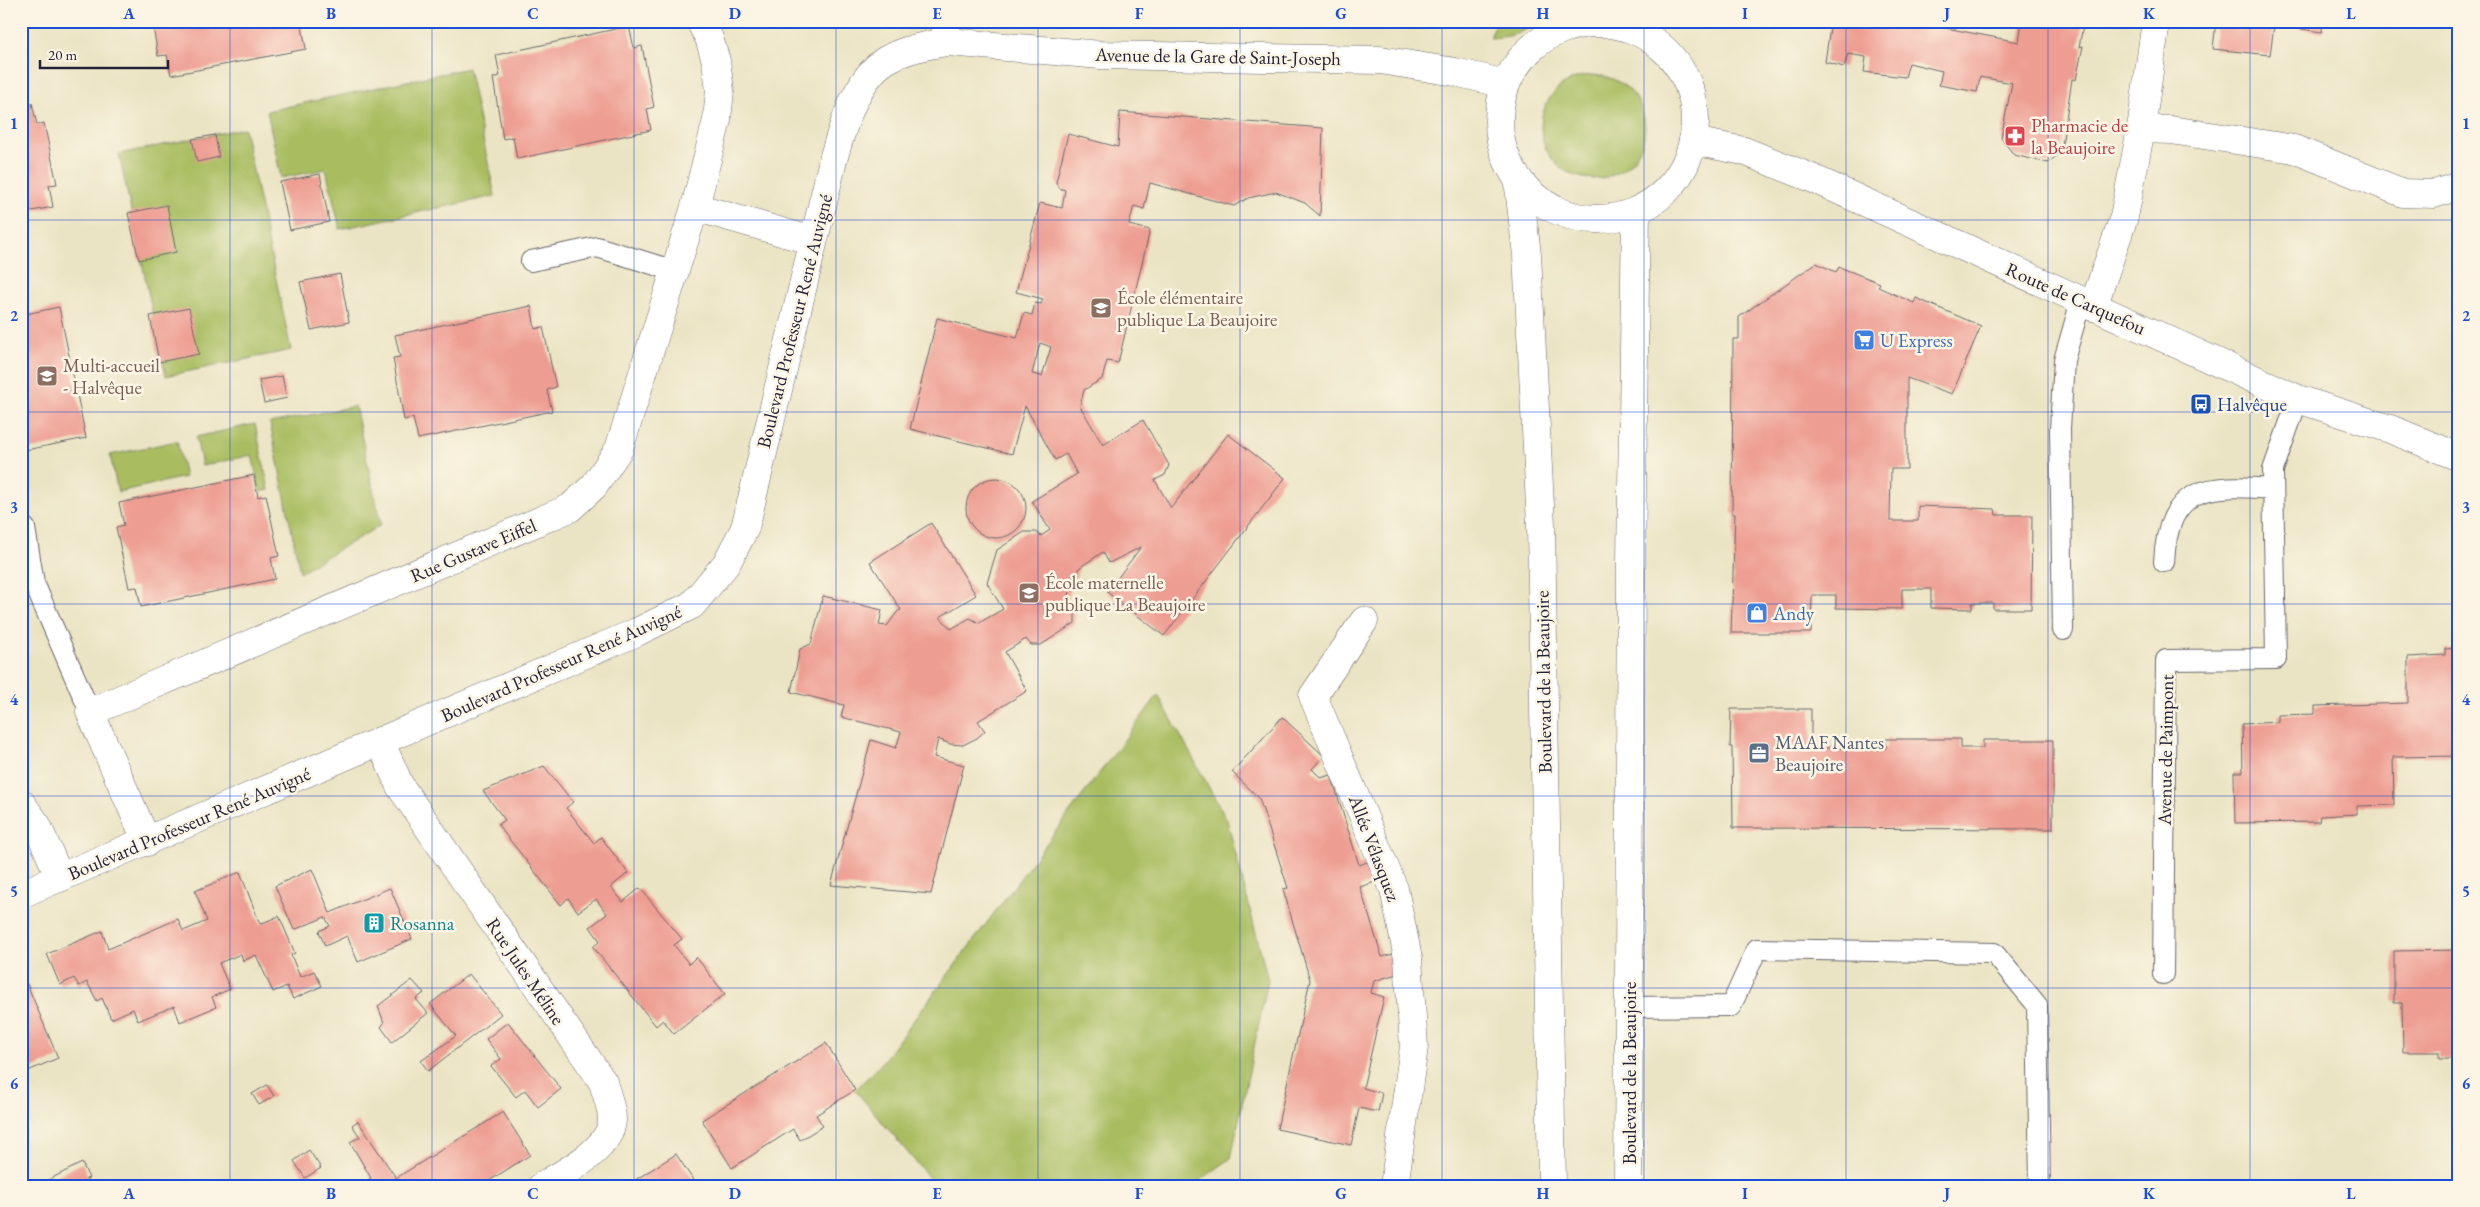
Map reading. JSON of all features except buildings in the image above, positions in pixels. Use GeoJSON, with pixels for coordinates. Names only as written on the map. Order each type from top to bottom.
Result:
{"type":"FeatureCollection","features":[{"type":"Feature","properties":{"kind":"street","name":"Rue Gustave Eiffel"},"geometry":{"type":"LineString","coordinates":[[90,712],[570,508],[594,486],[619,448],[695,207],[717,120],[720,90],[716,61],[710,38],[700,21]]}},
{"type":"Feature","properties":{"kind":"street"},"geometry":{"type":"LineString","coordinates":[[2087,304],[2124,217],[2141,129],[2156,21]]}},
{"type":"Feature","properties":{"kind":"street"},"geometry":{"type":"LineString","coordinates":[[1610,23],[1632,29],[1649,30],[1671,57],[1686,81],[1695,113],[1693,141],[1686,162],[1669,188],[1658,198],[1636,211],[1614,218],[1596,219],[1564,214],[1539,200],[1518,179],[1504,153],[1499,130],[1500,110],[1506,84],[1520,60],[1529,50],[1567,24],[1610,23]]}},
{"type":"Feature","properties":{"kind":"street","name":"Avenue de la Gare de Saint-Joseph"},"geometry":{"type":"LineString","coordinates":[[946,31],[1101,56],[1380,60],[1455,72],[1506,84]]}},
{"type":"Feature","properties":{"kind":"street","name":"Boulevard Professeur René Auvigné"},"geometry":{"type":"LineString","coordinates":[[21,894],[637,632],[692,605],[726,564],[745,528],[840,135],[863,83],[884,61],[946,31]]}},
{"type":"Feature","properties":{"kind":"street"},"geometry":{"type":"LineString","coordinates":[[2141,129],[2172,130],[2294,149],[2403,192],[2434,194],[2459,186]]}},
{"type":"Feature","properties":{"kind":"street","name":"Route de Carquefou"},"geometry":{"type":"LineString","coordinates":[[1693,141],[1744,152],[1814,179],[2298,399],[2390,429],[2459,457]]}},
{"type":"Feature","properties":{"kind":"street","name":"Boulevard de la Beaujoire"},"geometry":{"type":"LineString","coordinates":[[1518,179],[1526,255],[1541,525],[1552,1186]]}},
{"type":"Feature","properties":{"kind":"street"},"geometry":{"type":"LineString","coordinates":[[695,207],[813,241]]}},
{"type":"Feature","properties":{"kind":"street","name":"Boulevard de la Beaujoire"},"geometry":{"type":"LineString","coordinates":[[1628,1186],[1631,572],[1636,211]]}},
{"type":"Feature","properties":{"kind":"street","name":"Allée Vélasquez"},"geometry":{"type":"LineString","coordinates":[[1364,622],[1313,696],[1394,889],[1408,958],[1414,1047],[1394,1186]]}},
{"type":"Feature","properties":{"kind":"street"},"geometry":{"type":"LineString","coordinates":[[90,712],[147,842]]}},
{"type":"Feature","properties":{"kind":"street","name":"Rue Jules Méline"},"geometry":{"type":"LineString","coordinates":[[380,741],[400,786],[602,1082],[612,1122],[606,1137],[581,1162],[542,1186]]}},
{"type":"Feature","properties":{"kind":"street"},"geometry":{"type":"LineString","coordinates":[[21,803],[37,824],[60,878]]}},
{"type":"Feature","properties":{"kind":"lane"},"geometry":{"type":"LineString","coordinates":[[531,261],[597,247],[675,271]]}},
{"type":"Feature","properties":{"kind":"lane"},"geometry":{"type":"LineString","coordinates":[[2063,630],[2061,419],[2064,360],[2087,304]]}},
{"type":"Feature","properties":{"kind":"lane","name":"Avenue de Paimpont"},"geometry":{"type":"LineString","coordinates":[[2163,974],[2166,660],[2276,659],[2273,470],[2298,399]]}},
{"type":"Feature","properties":{"kind":"lane"},"geometry":{"type":"LineString","coordinates":[[2164,562],[2169,527],[2179,506],[2194,495],[2217,488],[2240,486],[2273,489]]}},
{"type":"Feature","properties":{"kind":"lane"},"geometry":{"type":"LineString","coordinates":[[25,528],[34,583],[90,712]]}},
{"type":"Feature","properties":{"kind":"lane"},"geometry":{"type":"LineString","coordinates":[[1629,1007],[1730,1006],[1757,949],[1994,953],[2037,1005],[2040,1186]]}},
{"type":"Feature","properties":{"kind":"green space"},"geometry":{"type":"Polygon","coordinates":[[[1500,21],[1536,21],[1531,26],[1515,34],[1490,38],[1500,21]]]}},
{"type":"Feature","properties":{"kind":"green space"},"geometry":{"type":"Polygon","coordinates":[[[468,68],[495,196],[340,229],[326,169],[281,178],[267,111],[468,68]]]}},
{"type":"Feature","properties":{"kind":"green space"},"geometry":{"type":"Polygon","coordinates":[[[1593,75],[1613,79],[1630,90],[1641,107],[1645,127],[1641,147],[1630,164],[1613,175],[1593,179],[1573,175],[1556,164],[1545,147],[1541,127],[1545,107],[1556,90],[1573,79],[1593,75]]]}},
{"type":"Feature","properties":{"kind":"green space"},"geometry":{"type":"Polygon","coordinates":[[[244,128],[291,350],[166,376],[119,154],[244,128]]]}},
{"type":"Feature","properties":{"kind":"green space"},"geometry":{"type":"Polygon","coordinates":[[[355,406],[381,525],[300,572],[270,423],[355,406]]]}},
{"type":"Feature","properties":{"kind":"green space"},"geometry":{"type":"Polygon","coordinates":[[[255,424],[269,490],[260,492],[252,455],[202,466],[196,437],[255,424]]]}},
{"type":"Feature","properties":{"kind":"green space"},"geometry":{"type":"Polygon","coordinates":[[[177,441],[185,477],[118,492],[110,455],[177,441]]]}},
{"type":"Feature","properties":{"kind":"green space"},"geometry":{"type":"Polygon","coordinates":[[[1158,695],[1227,820],[1268,980],[1231,1158],[1193,1186],[936,1186],[855,1090],[880,1065],[1158,695]]]}},
{"type":"Feature","properties":{"kind":"place","name":"Pharmacie de la Beaujoire"},"geometry":{"type":"Point","coordinates":[2015,136]}},
{"type":"Feature","properties":{"kind":"place","name":"École élémentaire publique La Beaujoire"},"geometry":{"type":"Point","coordinates":[1101,308]}},
{"type":"Feature","properties":{"kind":"place","name":"U Express"},"geometry":{"type":"Point","coordinates":[1864,340]}},
{"type":"Feature","properties":{"kind":"place","name":"Multi-accueil - Halvêque"},"geometry":{"type":"Point","coordinates":[47,376]}},
{"type":"Feature","properties":{"kind":"place","name":"Halvêque"},"geometry":{"type":"Point","coordinates":[2201,404]}},
{"type":"Feature","properties":{"kind":"place","name":"École maternelle publique La Beaujoire"},"geometry":{"type":"Point","coordinates":[1029,593]}},
{"type":"Feature","properties":{"kind":"place","name":"Andy"},"geometry":{"type":"Point","coordinates":[1757,613]}},
{"type":"Feature","properties":{"kind":"place","name":"MAAF Nantes Beaujoire"},"geometry":{"type":"Point","coordinates":[1759,753]}},
{"type":"Feature","properties":{"kind":"place","name":"Rosanna"},"geometry":{"type":"Point","coordinates":[374,923]}}]}
